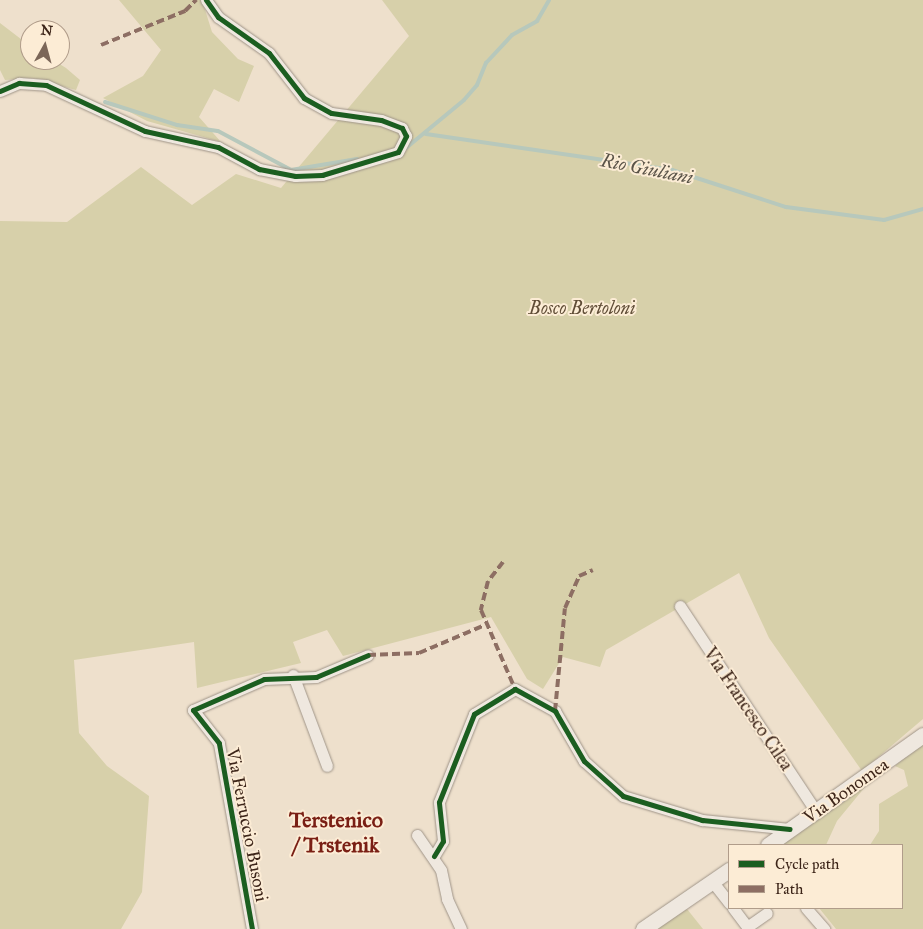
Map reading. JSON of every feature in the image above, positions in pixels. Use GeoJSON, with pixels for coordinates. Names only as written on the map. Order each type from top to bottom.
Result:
{"type":"FeatureCollection","features":[{"type":"Feature","properties":{"kind":"street"},"geometry":{"type":"LineString","coordinates":[[0,91],[19,83],[46,84],[145,131],[218,147],[259,168],[295,176],[322,175],[398,152],[406,136],[402,128],[381,120],[332,113],[304,98],[270,53],[218,17],[206,0]]}},
{"type":"Feature","properties":{"kind":"street","name":"Via Francesco Cilea"},"geometry":{"type":"LineString","coordinates":[[680,606],[817,812]]}},
{"type":"Feature","properties":{"kind":"street","name":"Via Ferruccio Busoni"},"geometry":{"type":"LineString","coordinates":[[252,929],[219,743],[194,710],[264,679],[293,675],[316,677],[368,655]]}},
{"type":"Feature","properties":{"kind":"street"},"geometry":{"type":"LineString","coordinates":[[293,675],[327,766]]}},
{"type":"Feature","properties":{"kind":"street"},"geometry":{"type":"LineString","coordinates":[[434,856],[442,841],[439,802],[474,714],[515,689],[555,711],[584,761],[624,796],[710,822],[790,830]]}},
{"type":"Feature","properties":{"kind":"street","name":"Via Bonomea"},"geometry":{"type":"LineString","coordinates":[[769,844],[923,736]]}},
{"type":"Feature","properties":{"kind":"street"},"geometry":{"type":"LineString","coordinates":[[418,835],[434,856],[452,915],[461,929]]}},
{"type":"Feature","properties":{"kind":"street"},"geometry":{"type":"LineString","coordinates":[[643,929],[728,871]]}},
{"type":"Feature","properties":{"kind":"street"},"geometry":{"type":"LineString","coordinates":[[712,881],[728,902]]}},
{"type":"Feature","properties":{"kind":"street"},"geometry":{"type":"LineString","coordinates":[[734,909],[748,928],[767,913]]}},
{"type":"Feature","properties":{"kind":"street"},"geometry":{"type":"LineString","coordinates":[[807,909],[824,929]]}},
{"type":"Feature","properties":{"kind":"green space"},"geometry":{"type":"Polygon","coordinates":[[[119,0],[202,0],[212,32],[238,59],[254,66],[239,102],[214,89],[199,117],[221,142],[147,121],[103,98],[143,76],[161,50],[119,0]]]}},
{"type":"Feature","properties":{"kind":"green space","name":"Bosco Bertoloni"},"geometry":{"type":"Polygon","coordinates":[[[382,0],[923,0],[923,719],[862,771],[769,638],[739,573],[606,650],[600,667],[563,657],[543,689],[527,679],[491,617],[343,656],[327,630],[293,642],[301,663],[197,688],[194,642],[74,660],[79,733],[107,766],[149,796],[142,892],[121,929],[0,929],[0,221],[67,222],[141,167],[192,205],[236,174],[281,188],[409,36],[382,0]]]}},
{"type":"Feature","properties":{"kind":"green space"},"geometry":{"type":"Polygon","coordinates":[[[0,23],[20,38],[20,70],[68,70],[80,80],[76,90],[33,78],[5,80],[0,70],[0,23]]]}},
{"type":"Feature","properties":{"kind":"green space"},"geometry":{"type":"Polygon","coordinates":[[[923,742],[923,929],[836,929],[820,909],[903,909],[903,844],[871,844],[879,831],[879,804],[908,786],[904,770],[895,766],[923,742]]]}},
{"type":"Feature","properties":{"kind":"green space"},"geometry":{"type":"Polygon","coordinates":[[[865,787],[837,821],[826,844],[782,844],[865,787]]]}},
{"type":"Feature","properties":{"kind":"green space"},"geometry":{"type":"Polygon","coordinates":[[[687,909],[703,929],[655,929],[687,909]]]}},
{"type":"Feature","properties":{"kind":"waterway"},"geometry":{"type":"LineString","coordinates":[[406,148],[464,100],[477,85],[486,63],[512,35],[537,21],[549,0]]}},
{"type":"Feature","properties":{"kind":"waterway"},"geometry":{"type":"LineString","coordinates":[[105,102],[177,125],[218,131],[291,170],[357,159]]}},
{"type":"Feature","properties":{"kind":"waterway","name":"Rio Giuliani"},"geometry":{"type":"LineString","coordinates":[[426,134],[672,170],[786,207],[884,220],[923,209]]}},
{"type":"Feature","properties":{"kind":"marked path"},"geometry":{"type":"LineString","coordinates":[[101,45],[185,11],[196,0]]}},
{"type":"Feature","properties":{"kind":"marked path"},"geometry":{"type":"LineString","coordinates":[[503,562],[488,581],[481,610],[515,689]]}},
{"type":"Feature","properties":{"kind":"marked path"},"geometry":{"type":"LineString","coordinates":[[555,711],[565,608],[579,576],[593,570]]}},
{"type":"Feature","properties":{"kind":"marked path"},"geometry":{"type":"LineString","coordinates":[[368,655],[419,653],[485,625]]}},
{"type":"Feature","properties":{"kind":"cycle path"},"geometry":{"type":"LineString","coordinates":[[0,91],[19,83],[46,85],[145,131],[218,147],[259,169],[295,176],[322,175],[398,152],[406,136],[402,128],[381,120],[331,113],[304,98],[269,53],[218,17],[206,0]]}},
{"type":"Feature","properties":{"kind":"cycle path"},"geometry":{"type":"LineString","coordinates":[[252,929],[219,743],[193,710],[264,679],[316,677],[368,655]]}},
{"type":"Feature","properties":{"kind":"cycle path"},"geometry":{"type":"LineString","coordinates":[[434,856],[443,841],[439,802],[474,714],[515,689],[555,711],[584,761],[623,796],[702,820],[790,829]]}},
{"type":"Feature","properties":{"kind":"district","name":"Terstenico / Trstenik"},"geometry":{"type":"Point","coordinates":[336,832]}}]}
